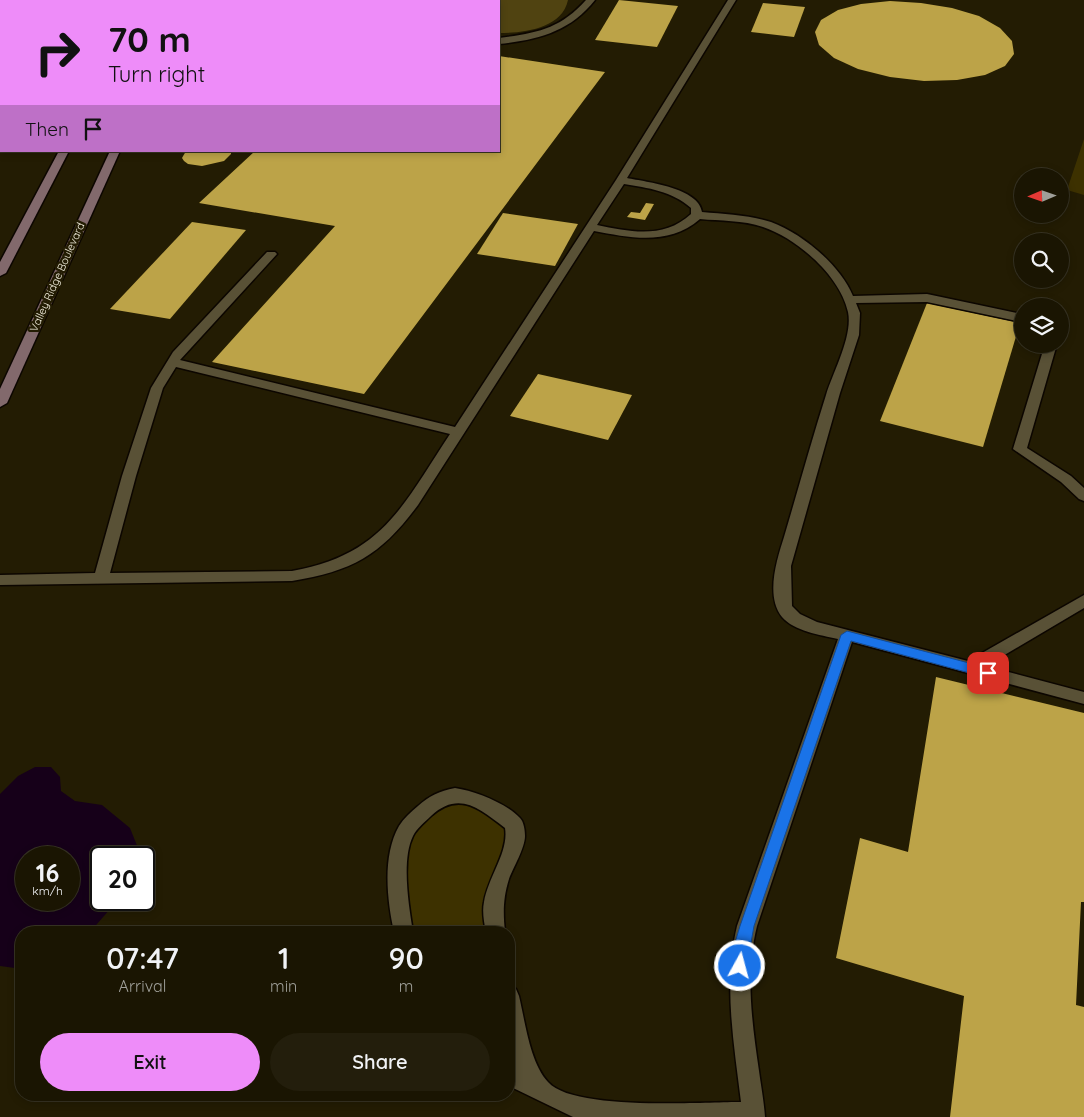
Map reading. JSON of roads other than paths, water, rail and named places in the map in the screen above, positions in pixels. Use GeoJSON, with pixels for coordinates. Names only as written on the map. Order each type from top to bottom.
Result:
{"type":"FeatureCollection","features":[{"type":"Feature","properties":{"kind":"main road"},"geometry":{"type":"LineString","coordinates":[[0,273],[63,152]]}},
{"type":"Feature","properties":{"kind":"main road","name":"Valley Ridge Boulevard"},"geometry":{"type":"LineString","coordinates":[[0,403],[115,152]]}},
{"type":"Feature","properties":{"kind":"lane"},"geometry":{"type":"LineString","coordinates":[[500,41],[539,36],[578,16],[591,0]]}},
{"type":"Feature","properties":{"kind":"lane"},"geometry":{"type":"LineString","coordinates":[[0,580],[292,576],[318,573],[369,551],[398,524],[621,180],[732,0]]}},
{"type":"Feature","properties":{"kind":"lane"},"geometry":{"type":"LineString","coordinates":[[621,180],[678,193],[690,199],[696,207],[697,215]]}},
{"type":"Feature","properties":{"kind":"lane"},"geometry":{"type":"LineString","coordinates":[[590,227],[641,236],[662,234],[678,230],[697,215]]}},
{"type":"Feature","properties":{"kind":"lane"},"geometry":{"type":"LineString","coordinates":[[697,215],[750,220],[768,224],[790,236],[821,259],[842,284],[854,313],[853,335],[833,393],[783,566],[784,607],[791,616],[805,624],[1084,698]]}},
{"type":"Feature","properties":{"kind":"lane"},"geometry":{"type":"LineString","coordinates":[[101,579],[157,388],[172,362],[187,343],[272,254]]}},
{"type":"Feature","properties":{"kind":"lane"},"geometry":{"type":"LineString","coordinates":[[848,300],[927,298],[1014,316]]}},
{"type":"Feature","properties":{"kind":"lane"},"geometry":{"type":"LineString","coordinates":[[1048,353],[1020,449],[1066,479],[1084,496]]}},
{"type":"Feature","properties":{"kind":"lane"},"geometry":{"type":"LineString","coordinates":[[172,362],[458,432]]}},
{"type":"Feature","properties":{"kind":"lane"},"geometry":{"type":"LineString","coordinates":[[970,668],[1084,601]]}},
{"type":"Feature","properties":{"kind":"lane"},"geometry":{"type":"LineString","coordinates":[[515,1078],[572,1106],[607,1113],[754,1115],[744,1037],[740,981],[741,951],[747,926],[847,635]]}},
{"type":"Feature","properties":{"kind":"lane"},"geometry":{"type":"LineString","coordinates":[[402,926],[398,872],[401,843],[405,833],[416,819],[434,802],[448,797],[461,796],[481,802],[514,824],[516,838],[492,903],[494,926]]}},
{"type":"Feature","properties":{"kind":"lane"},"geometry":{"type":"LineString","coordinates":[[515,1020],[527,1068],[541,1091]]}}]}
